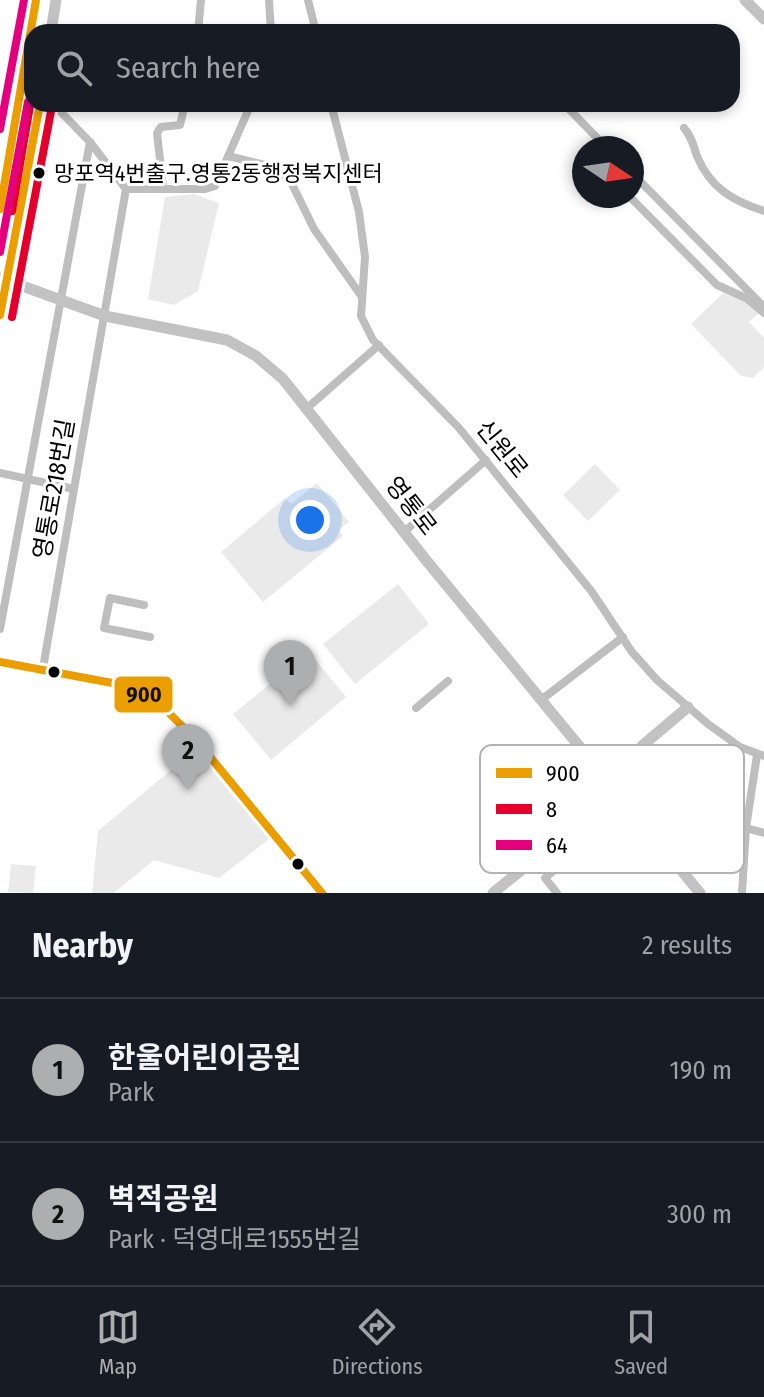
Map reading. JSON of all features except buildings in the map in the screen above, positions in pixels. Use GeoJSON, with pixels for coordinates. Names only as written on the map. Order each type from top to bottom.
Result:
{"type":"FeatureCollection","features":[{"type":"Feature","properties":{"kind":"street"},"geometry":{"type":"LineString","coordinates":[[32,24],[36,0]]}},
{"type":"Feature","properties":{"kind":"street"},"geometry":{"type":"LineString","coordinates":[[52,24],[56,0]]}},
{"type":"Feature","properties":{"kind":"street"},"geometry":{"type":"LineString","coordinates":[[199,24],[201,0]]}},
{"type":"Feature","properties":{"kind":"street"},"geometry":{"type":"LineString","coordinates":[[269,0],[270,24]]}},
{"type":"Feature","properties":{"kind":"street"},"geometry":{"type":"LineString","coordinates":[[308,0],[314,24]]}},
{"type":"Feature","properties":{"kind":"street"},"geometry":{"type":"LineString","coordinates":[[745,0],[764,19]]}},
{"type":"Feature","properties":{"kind":"street"},"geometry":{"type":"LineString","coordinates":[[0,209],[24,68]]}},
{"type":"Feature","properties":{"kind":"street"},"geometry":{"type":"LineString","coordinates":[[0,315],[3,279],[38,112]]}},
{"type":"Feature","properties":{"kind":"street"},"geometry":{"type":"LineString","coordinates":[[61,112],[90,142],[126,189],[205,189],[215,186],[247,112]]}},
{"type":"Feature","properties":{"kind":"street"},"geometry":{"type":"LineString","coordinates":[[163,187],[157,133],[161,127],[180,125],[183,112]]}},
{"type":"Feature","properties":{"kind":"street","name":"신원로"},"geometry":{"type":"LineString","coordinates":[[333,112],[359,212],[365,257],[361,316],[379,345],[486,460],[592,592],[657,680],[740,745]]}},
{"type":"Feature","properties":{"kind":"street"},"geometry":{"type":"LineString","coordinates":[[568,112],[589,136]]}},
{"type":"Feature","properties":{"kind":"street"},"geometry":{"type":"LineString","coordinates":[[569,112],[594,136]]}},
{"type":"Feature","properties":{"kind":"street"},"geometry":{"type":"LineString","coordinates":[[684,128],[692,137],[709,179],[733,200],[764,211]]}},
{"type":"Feature","properties":{"kind":"street"},"geometry":{"type":"LineString","coordinates":[[0,153],[13,130]]}},
{"type":"Feature","properties":{"kind":"street"},"geometry":{"type":"LineString","coordinates":[[0,629],[90,142]]}},
{"type":"Feature","properties":{"kind":"street"},"geometry":{"type":"LineString","coordinates":[[228,156],[269,166],[289,178],[314,229],[362,297]]}},
{"type":"Feature","properties":{"kind":"street"},"geometry":{"type":"LineString","coordinates":[[644,185],[764,310]]}},
{"type":"Feature","properties":{"kind":"street","name":"영통로218번길"},"geometry":{"type":"LineString","coordinates":[[43,668],[126,189]]}},
{"type":"Feature","properties":{"kind":"street"},"geometry":{"type":"LineString","coordinates":[[641,208],[717,285],[764,310]]}},
{"type":"Feature","properties":{"kind":"street","name":"영통로"},"geometry":{"type":"LineString","coordinates":[[3,279],[105,316],[227,340],[256,356],[283,379],[578,745]]}},
{"type":"Feature","properties":{"kind":"street"},"geometry":{"type":"LineString","coordinates":[[306,409],[379,345]]}},
{"type":"Feature","properties":{"kind":"street"},"geometry":{"type":"LineString","coordinates":[[404,532],[486,460]]}},
{"type":"Feature","properties":{"kind":"street"},"geometry":{"type":"LineString","coordinates":[[0,473],[74,489]]}},
{"type":"Feature","properties":{"kind":"street"},"geometry":{"type":"LineString","coordinates":[[144,605],[110,598],[104,628],[150,637]]}},
{"type":"Feature","properties":{"kind":"street"},"geometry":{"type":"LineString","coordinates":[[541,700],[623,637]]}},
{"type":"Feature","properties":{"kind":"street"},"geometry":{"type":"LineString","coordinates":[[0,662],[123,685],[156,700],[197,741],[322,893]]}},
{"type":"Feature","properties":{"kind":"street"},"geometry":{"type":"LineString","coordinates":[[416,708],[448,681]]}},
{"type":"Feature","properties":{"kind":"street"},"geometry":{"type":"LineString","coordinates":[[644,745],[688,707]]}},
{"type":"Feature","properties":{"kind":"street"},"geometry":{"type":"LineString","coordinates":[[744,860],[746,828],[761,756]]}},
{"type":"Feature","properties":{"kind":"street"},"geometry":{"type":"LineString","coordinates":[[746,828],[764,833]]}},
{"type":"Feature","properties":{"kind":"street"},"geometry":{"type":"LineString","coordinates":[[493,893],[518,873]]}},
{"type":"Feature","properties":{"kind":"street"},"geometry":{"type":"LineString","coordinates":[[551,873],[545,878],[557,893]]}},
{"type":"Feature","properties":{"kind":"street","name":"영통로"},"geometry":{"type":"LineString","coordinates":[[684,873],[700,893]]}},
{"type":"Feature","properties":{"kind":"street"},"geometry":{"type":"LineString","coordinates":[[742,893],[743,873]]}},
{"type":"Feature","properties":{"kind":"shaded area"},"geometry":{"type":"Polygon","coordinates":[[[194,194],[219,203],[198,291],[174,305],[148,299],[165,197],[194,194]]]}},
{"type":"Feature","properties":{"kind":"shaded area"},"geometry":{"type":"Polygon","coordinates":[[[723,293],[746,301],[759,313],[749,322],[764,338],[764,367],[753,378],[741,376],[691,324],[723,293]]]}},
{"type":"Feature","properties":{"kind":"shaded area"},"geometry":{"type":"Polygon","coordinates":[[[595,464],[620,490],[588,521],[563,495],[595,464]]]}},
{"type":"Feature","properties":{"kind":"shaded area"},"geometry":{"type":"Polygon","coordinates":[[[317,483],[349,522],[339,530],[343,536],[263,602],[221,552],[285,498],[291,504],[317,483]]]}},
{"type":"Feature","properties":{"kind":"shaded area"},"geometry":{"type":"Polygon","coordinates":[[[398,584],[429,624],[355,684],[323,644],[398,584]]]}},
{"type":"Feature","properties":{"kind":"shaded area"},"geometry":{"type":"Polygon","coordinates":[[[309,652],[346,697],[271,760],[233,714],[309,652]]]}},
{"type":"Feature","properties":{"kind":"shaded area"},"geometry":{"type":"Polygon","coordinates":[[[196,749],[269,839],[219,878],[154,860],[114,893],[92,893],[98,831],[196,749]]]}},
{"type":"Feature","properties":{"kind":"shaded area"},"geometry":{"type":"Polygon","coordinates":[[[11,864],[36,866],[33,893],[8,892],[11,864]]]}},
{"type":"Feature","properties":{"kind":"transit line","name":"64"},"geometry":{"type":"LineString","coordinates":[[0,129],[24,0]]}},
{"type":"Feature","properties":{"kind":"transit line","name":"900"},"geometry":{"type":"LineString","coordinates":[[32,24],[36,0]]}},
{"type":"Feature","properties":{"kind":"transit line","name":"900"},"geometry":{"type":"LineString","coordinates":[[0,209],[24,70]]}},
{"type":"Feature","properties":{"kind":"transit line","name":"64"},"geometry":{"type":"LineString","coordinates":[[0,252],[26,112]]}},
{"type":"Feature","properties":{"kind":"transit line","name":"8"},"geometry":{"type":"LineString","coordinates":[[12,211],[29,112]]}},
{"type":"Feature","properties":{"kind":"transit line","name":"900"},"geometry":{"type":"LineString","coordinates":[[0,315],[38,112]]}},
{"type":"Feature","properties":{"kind":"transit line","name":"8"},"geometry":{"type":"LineString","coordinates":[[12,317],[51,112]]}},
{"type":"Feature","properties":{"kind":"transit line","name":"900"},"geometry":{"type":"LineString","coordinates":[[0,662],[123,685],[156,700],[197,741],[322,893]]}},
{"type":"Feature","properties":{"kind":"place","name":"망포역4번출구.영통2동행정복지센터"},"geometry":{"type":"Point","coordinates":[39,173]}},
{"type":"Feature","properties":{"kind":"place","name":"한울어린이공원"},"geometry":{"type":"Point","coordinates":[290,706]}},
{"type":"Feature","properties":{"kind":"place","name":"벽적공원"},"geometry":{"type":"Point","coordinates":[188,790]}}]}
